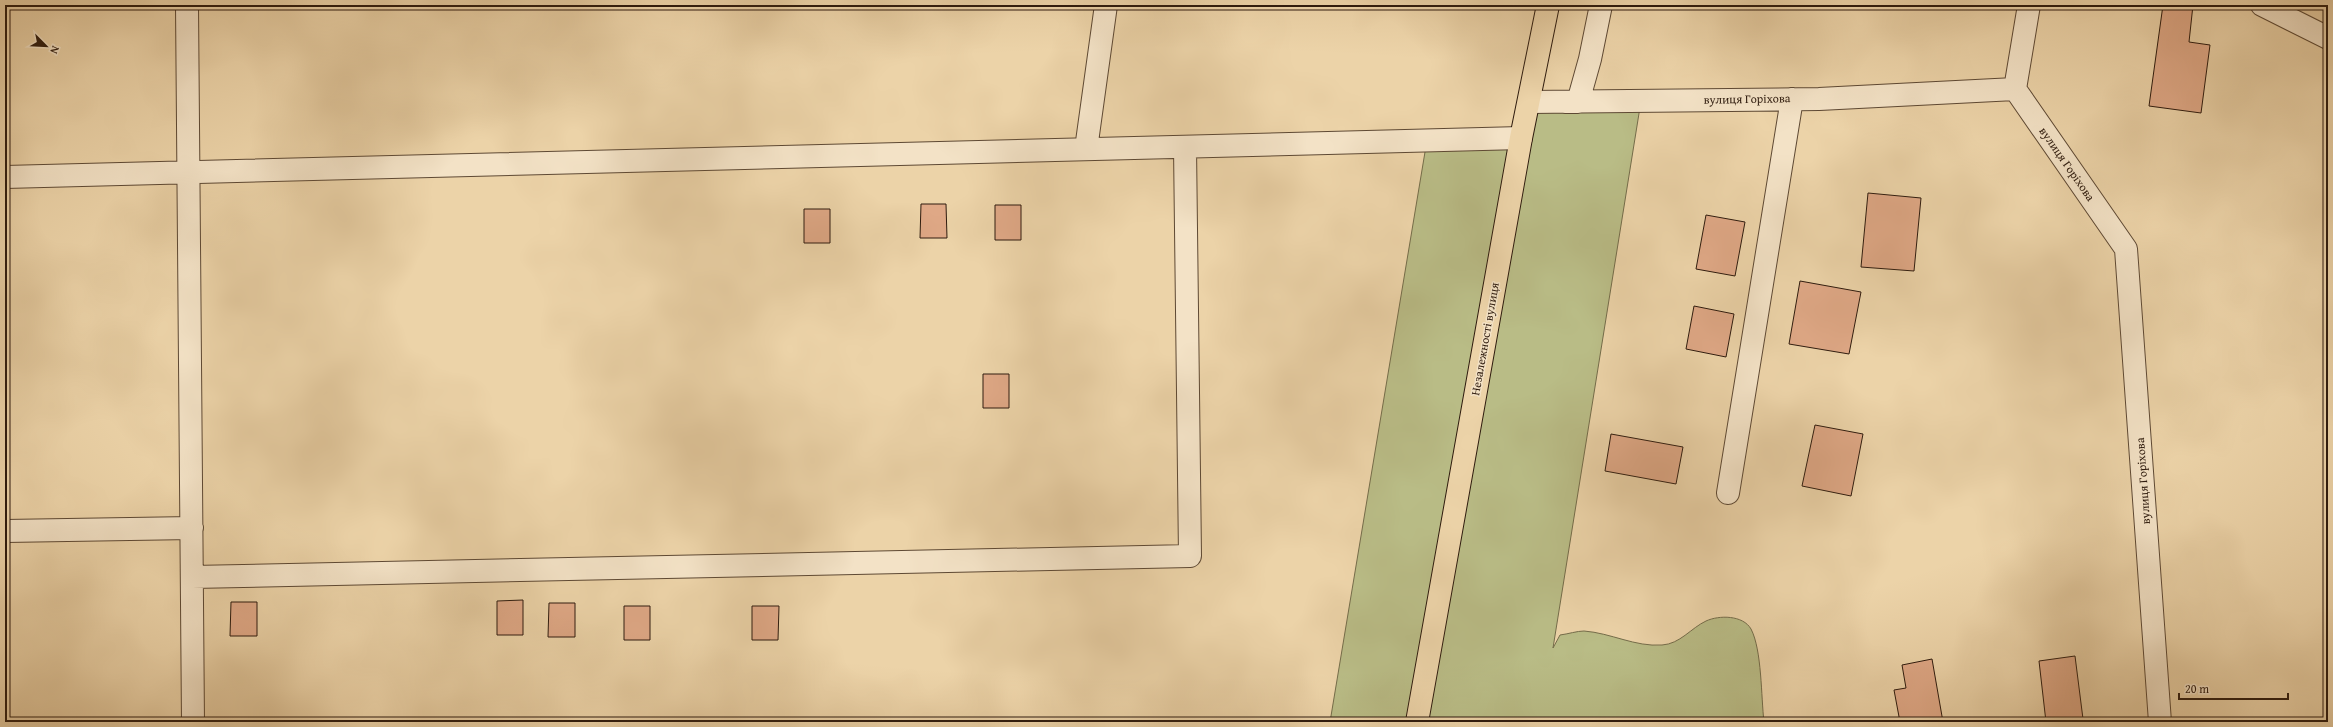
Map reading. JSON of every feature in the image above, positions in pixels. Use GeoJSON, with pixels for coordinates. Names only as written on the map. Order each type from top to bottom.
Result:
{"type":"FeatureCollection","features":[{"type":"Feature","properties":{"kind":"main road"},"geometry":{"type":"LineString","coordinates":[[1529,102],[1548,5]]}},
{"type":"Feature","properties":{"kind":"street"},"geometry":{"type":"LineString","coordinates":[[187,5],[193,722]]}},
{"type":"Feature","properties":{"kind":"street"},"geometry":{"type":"LineString","coordinates":[[1086,149],[1106,5]]}},
{"type":"Feature","properties":{"kind":"street"},"geometry":{"type":"LineString","coordinates":[[1529,102],[1578,102],[1590,59],[1600,5]]}},
{"type":"Feature","properties":{"kind":"street"},"geometry":{"type":"LineString","coordinates":[[2015,89],[2029,5]]}},
{"type":"Feature","properties":{"kind":"street"},"geometry":{"type":"LineString","coordinates":[[2262,5],[2328,38]]}},
{"type":"Feature","properties":{"kind":"street","name":"вулиця Горіхова"},"geometry":{"type":"LineString","coordinates":[[1578,102],[1819,99],[2015,89],[2126,249],[2160,722]]}},
{"type":"Feature","properties":{"kind":"street"},"geometry":{"type":"LineString","coordinates":[[1728,494],[1792,99]]}},
{"type":"Feature","properties":{"kind":"street","name":"Незалежності вулиця"},"geometry":{"type":"LineString","coordinates":[[1417,722],[1521,138],[1529,102]]}},
{"type":"Feature","properties":{"kind":"street"},"geometry":{"type":"LineString","coordinates":[[5,177],[1521,138]]}},
{"type":"Feature","properties":{"kind":"street"},"geometry":{"type":"LineString","coordinates":[[192,577],[1190,556],[1185,147]]}},
{"type":"Feature","properties":{"kind":"street"},"geometry":{"type":"LineString","coordinates":[[5,531],[192,528]]}},
{"type":"Feature","properties":{"kind":"green space"},"geometry":{"type":"Polygon","coordinates":[[[1641,101],[1553,648],[1560,635],[1578,631],[1604,634],[1642,644],[1662,645],[1680,639],[1701,624],[1711,619],[1724,617],[1737,619],[1747,624],[1755,638],[1759,661],[1764,722],[1330,722],[1427,140],[1521,138],[1529,102],[1641,101]]]}},
{"type":"Feature","properties":{"kind":"building"},"geometry":{"type":"Polygon","coordinates":[[[2163,5],[2193,5],[2189,42],[2210,45],[2201,113],[2149,106],[2163,5]]]}},
{"type":"Feature","properties":{"kind":"building"},"geometry":{"type":"Polygon","coordinates":[[[1868,193],[1921,198],[1914,271],[1861,267],[1868,193]]]}},
{"type":"Feature","properties":{"kind":"building"},"geometry":{"type":"Polygon","coordinates":[[[921,204],[946,204],[947,238],[920,238],[921,204]]]}},
{"type":"Feature","properties":{"kind":"building"},"geometry":{"type":"Polygon","coordinates":[[[995,205],[1021,205],[1021,240],[995,240],[995,205]]]}},
{"type":"Feature","properties":{"kind":"building"},"geometry":{"type":"Polygon","coordinates":[[[804,209],[830,209],[830,243],[804,243],[804,209]]]}},
{"type":"Feature","properties":{"kind":"building"},"geometry":{"type":"Polygon","coordinates":[[[1706,215],[1745,222],[1735,276],[1696,269],[1706,215]]]}},
{"type":"Feature","properties":{"kind":"building"},"geometry":{"type":"Polygon","coordinates":[[[1800,281],[1861,292],[1849,354],[1789,344],[1800,281]]]}},
{"type":"Feature","properties":{"kind":"building"},"geometry":{"type":"Polygon","coordinates":[[[1694,306],[1734,314],[1726,357],[1686,349],[1694,306]]]}},
{"type":"Feature","properties":{"kind":"building"},"geometry":{"type":"Polygon","coordinates":[[[983,374],[1009,374],[1009,408],[983,408],[983,374]]]}},
{"type":"Feature","properties":{"kind":"building"},"geometry":{"type":"Polygon","coordinates":[[[1815,425],[1863,434],[1851,496],[1802,486],[1815,425]]]}},
{"type":"Feature","properties":{"kind":"building"},"geometry":{"type":"Polygon","coordinates":[[[1611,434],[1683,447],[1676,484],[1605,471],[1611,434]]]}},
{"type":"Feature","properties":{"kind":"building"},"geometry":{"type":"Polygon","coordinates":[[[523,600],[523,635],[497,635],[497,601],[523,600]]]}},
{"type":"Feature","properties":{"kind":"building"},"geometry":{"type":"Polygon","coordinates":[[[231,602],[257,602],[257,636],[230,636],[231,602]]]}},
{"type":"Feature","properties":{"kind":"building"},"geometry":{"type":"Polygon","coordinates":[[[549,603],[575,603],[575,637],[548,637],[549,603]]]}},
{"type":"Feature","properties":{"kind":"building"},"geometry":{"type":"Polygon","coordinates":[[[624,606],[650,606],[650,640],[624,640],[624,606]]]}},
{"type":"Feature","properties":{"kind":"building"},"geometry":{"type":"Polygon","coordinates":[[[752,606],[779,606],[778,640],[752,640],[752,606]]]}},
{"type":"Feature","properties":{"kind":"building"},"geometry":{"type":"Polygon","coordinates":[[[2075,656],[2083,719],[2046,722],[2039,661],[2075,656]]]}},
{"type":"Feature","properties":{"kind":"building"},"geometry":{"type":"Polygon","coordinates":[[[1932,659],[1943,722],[1900,722],[1894,690],[1906,688],[1902,665],[1932,659]]]}}]}
